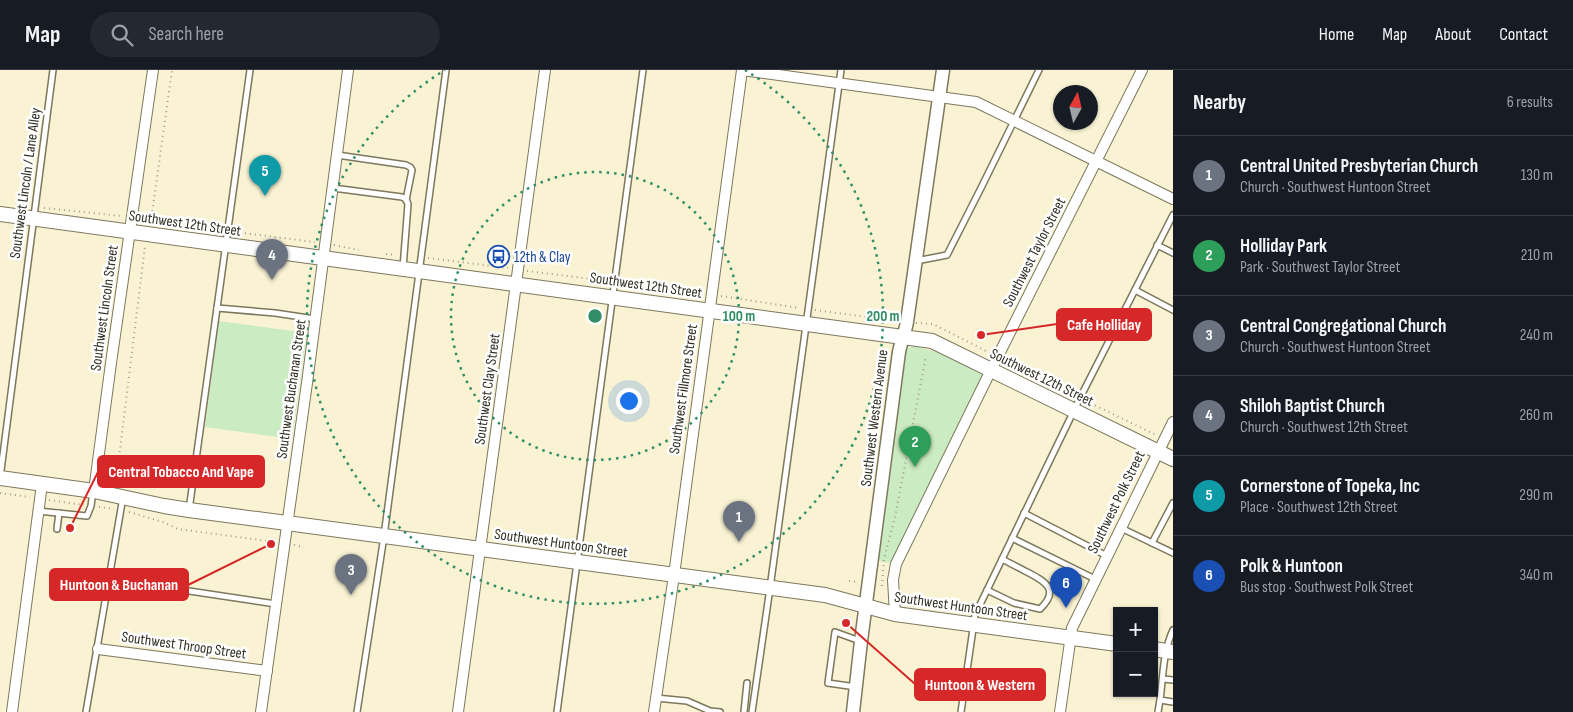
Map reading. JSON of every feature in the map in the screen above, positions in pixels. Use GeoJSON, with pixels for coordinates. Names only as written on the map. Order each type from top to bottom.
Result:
{"type":"FeatureCollection","features":[{"type":"Feature","properties":{"kind":"main road","name":"Southwest 12th Street"},"geometry":{"type":"LineString","coordinates":[[0,214],[34,213],[130,232],[149,228],[226,245],[324,258],[421,264],[516,284],[932,341],[1173,460]]}},
{"type":"Feature","properties":{"kind":"main road","name":"Southwest Huntoon Street"},"geometry":{"type":"LineString","coordinates":[[0,478],[94,491],[122,503],[164,506],[770,588],[825,596],[895,614],[1113,643]]}},
{"type":"Feature","properties":{"kind":"street","name":"Southwest Lincoln Street"},"geometry":{"type":"LineString","coordinates":[[94,491],[153,70]]}},
{"type":"Feature","properties":{"kind":"street","name":"Southwest Buchanan Street"},"geometry":{"type":"LineString","coordinates":[[261,712],[316,319],[348,70]]}},
{"type":"Feature","properties":{"kind":"street","name":"Southwest Clay Street"},"geometry":{"type":"LineString","coordinates":[[458,712],[545,70]]}},
{"type":"Feature","properties":{"kind":"street"},"geometry":{"type":"LineString","coordinates":[[742,70],[976,102],[1173,199]]}},
{"type":"Feature","properties":{"kind":"street","name":"Southwest Fillmore Street"},"geometry":{"type":"LineString","coordinates":[[654,712],[742,70]]}},
{"type":"Feature","properties":{"kind":"street","name":"Southwest Western Avenue"},"geometry":{"type":"LineString","coordinates":[[853,712],[866,607],[876,585],[900,344],[904,337],[943,70]]}},
{"type":"Feature","properties":{"kind":"street","name":"Southwest Taylor Street"},"geometry":{"type":"LineString","coordinates":[[895,614],[893,580],[896,564],[1142,70]]}},
{"type":"Feature","properties":{"kind":"street","name":"Southwest Polk Street"},"geometry":{"type":"LineString","coordinates":[[1060,712],[1072,628],[1173,422]]}},
{"type":"Feature","properties":{"kind":"street"},"geometry":{"type":"LineString","coordinates":[[12,712],[42,484]]}},
{"type":"Feature","properties":{"kind":"street","name":"Southwest Throop Street"},"geometry":{"type":"LineString","coordinates":[[98,649],[267,671]]}},
{"type":"Feature","properties":{"kind":"lane","name":"Southwest Lincoln / Lane Alley"},"geometry":{"type":"LineString","coordinates":[[0,478],[53,70]]}},
{"type":"Feature","properties":{"kind":"lane"},"geometry":{"type":"LineString","coordinates":[[189,510],[250,70]]}},
{"type":"Feature","properties":{"kind":"lane"},"geometry":{"type":"LineString","coordinates":[[357,712],[384,536],[446,70]]}},
{"type":"Feature","properties":{"kind":"lane"},"geometry":{"type":"LineString","coordinates":[[557,712],[643,70]]}},
{"type":"Feature","properties":{"kind":"lane"},"geometry":{"type":"LineString","coordinates":[[752,712],[840,70]]}},
{"type":"Feature","properties":{"kind":"lane"},"geometry":{"type":"LineString","coordinates":[[915,261],[947,255],[1039,70]]}},
{"type":"Feature","properties":{"kind":"lane"},"geometry":{"type":"LineString","coordinates":[[337,155],[406,165],[412,170],[406,200],[408,204],[403,262]]}},
{"type":"Feature","properties":{"kind":"lane"},"geometry":{"type":"LineString","coordinates":[[333,188],[402,197],[406,200]]}},
{"type":"Feature","properties":{"kind":"lane"},"geometry":{"type":"LineString","coordinates":[[961,712],[975,615],[1074,411],[1173,215]]}},
{"type":"Feature","properties":{"kind":"lane"},"geometry":{"type":"LineString","coordinates":[[1166,229],[1173,232]]}},
{"type":"Feature","properties":{"kind":"lane"},"geometry":{"type":"LineString","coordinates":[[1157,245],[1173,253]]}},
{"type":"Feature","properties":{"kind":"lane"},"geometry":{"type":"LineString","coordinates":[[1135,290],[1173,310]]}},
{"type":"Feature","properties":{"kind":"lane"},"geometry":{"type":"LineString","coordinates":[[218,308],[276,313],[316,319]]}},
{"type":"Feature","properties":{"kind":"lane"},"geometry":{"type":"LineString","coordinates":[[38,510],[87,516],[94,491]]}},
{"type":"Feature","properties":{"kind":"lane"},"geometry":{"type":"LineString","coordinates":[[86,712],[122,503]]}},
{"type":"Feature","properties":{"kind":"lane"},"geometry":{"type":"LineString","coordinates":[[1152,543],[1173,503]]}},
{"type":"Feature","properties":{"kind":"lane"},"geometry":{"type":"LineString","coordinates":[[56,529],[59,513]]}},
{"type":"Feature","properties":{"kind":"lane"},"geometry":{"type":"LineString","coordinates":[[1024,513],[1107,556]]}},
{"type":"Feature","properties":{"kind":"lane"},"geometry":{"type":"LineString","coordinates":[[1121,528],[1173,553]]}},
{"type":"Feature","properties":{"kind":"lane"},"geometry":{"type":"LineString","coordinates":[[1012,538],[1095,579]]}},
{"type":"Feature","properties":{"kind":"lane"},"geometry":{"type":"LineString","coordinates":[[987,590],[1014,603],[1040,609],[1046,603],[1050,592],[1046,583],[1002,559]]}},
{"type":"Feature","properties":{"kind":"lane"},"geometry":{"type":"LineString","coordinates":[[109,579],[276,604]]}},
{"type":"Feature","properties":{"kind":"lane"},"geometry":{"type":"LineString","coordinates":[[1158,712],[1164,651],[1173,630]]}},
{"type":"Feature","properties":{"kind":"lane"},"geometry":{"type":"LineString","coordinates":[[856,687],[828,683],[836,632],[861,642]]}},
{"type":"Feature","properties":{"kind":"lane"},"geometry":{"type":"LineString","coordinates":[[1162,679],[1173,680]]}},
{"type":"Feature","properties":{"kind":"lane"},"geometry":{"type":"LineString","coordinates":[[744,712],[748,683]]}},
{"type":"Feature","properties":{"kind":"lane"},"geometry":{"type":"LineString","coordinates":[[656,698],[687,702],[710,711],[720,712]]}},
{"type":"Feature","properties":{"kind":"lane"},"geometry":{"type":"LineString","coordinates":[[1160,700],[1173,702]]}},
{"type":"Feature","properties":{"kind":"path"},"geometry":{"type":"LineString","coordinates":[[116,482],[149,228],[172,70]]}},
{"type":"Feature","properties":{"kind":"path"},"geometry":{"type":"LineString","coordinates":[[34,213],[55,208],[132,218],[149,228],[228,231],[364,251]]}},
{"type":"Feature","properties":{"kind":"path"},"geometry":{"type":"LineString","coordinates":[[381,254],[403,262]]}},
{"type":"Feature","properties":{"kind":"path"},"geometry":{"type":"LineString","coordinates":[[421,264],[518,270],[732,298]]}},
{"type":"Feature","properties":{"kind":"path"},"geometry":{"type":"LineString","coordinates":[[876,585],[895,517],[926,356]]}},
{"type":"Feature","properties":{"kind":"path"},"geometry":{"type":"LineString","coordinates":[[0,493],[91,506],[122,503],[143,515],[178,529],[304,546]]}},
{"type":"Feature","properties":{"kind":"path"},"geometry":{"type":"LineString","coordinates":[[849,581],[876,585],[894,592],[912,605]]}},
{"type":"Feature","properties":{"kind":"green space"},"geometry":{"type":"Polygon","coordinates":[[[219,321],[307,333],[292,439],[205,427],[219,321]]]}},
{"type":"Feature","properties":{"kind":"green space"},"geometry":{"type":"Polygon","coordinates":[[[914,346],[937,352],[984,375],[895,555],[889,563],[879,561],[879,558],[906,353],[908,348],[914,346]]]}},
{"type":"Feature","properties":{"kind":"place","name":"Cornerstone of Topeka, Inc"},"geometry":{"type":"Point","coordinates":[265,196]}},
{"type":"Feature","properties":{"kind":"place","name":"12th & Clay"},"geometry":{"type":"Point","coordinates":[498,257]}},
{"type":"Feature","properties":{"kind":"place","name":"Shiloh Baptist Church"},"geometry":{"type":"Point","coordinates":[272,280]}},
{"type":"Feature","properties":{"kind":"place","name":"Cafe Holliday"},"geometry":{"type":"Point","coordinates":[981,335]}},
{"type":"Feature","properties":{"kind":"place","name":"Holliday Park"},"geometry":{"type":"Point","coordinates":[915,467]}},
{"type":"Feature","properties":{"kind":"place","name":"Central Tobacco And Vape"},"geometry":{"type":"Point","coordinates":[70,528]}},
{"type":"Feature","properties":{"kind":"place","name":"Central United Presbyterian Church"},"geometry":{"type":"Point","coordinates":[739,542]}},
{"type":"Feature","properties":{"kind":"place","name":"Huntoon & Buchanan"},"geometry":{"type":"Point","coordinates":[271,544]}},
{"type":"Feature","properties":{"kind":"place","name":"Central Congregational Church"},"geometry":{"type":"Point","coordinates":[351,595]}},
{"type":"Feature","properties":{"kind":"place","name":"Polk & Huntoon"},"geometry":{"type":"Point","coordinates":[1066,608]}},
{"type":"Feature","properties":{"kind":"place","name":"Huntoon & Western"},"geometry":{"type":"Point","coordinates":[846,623]}}]}
